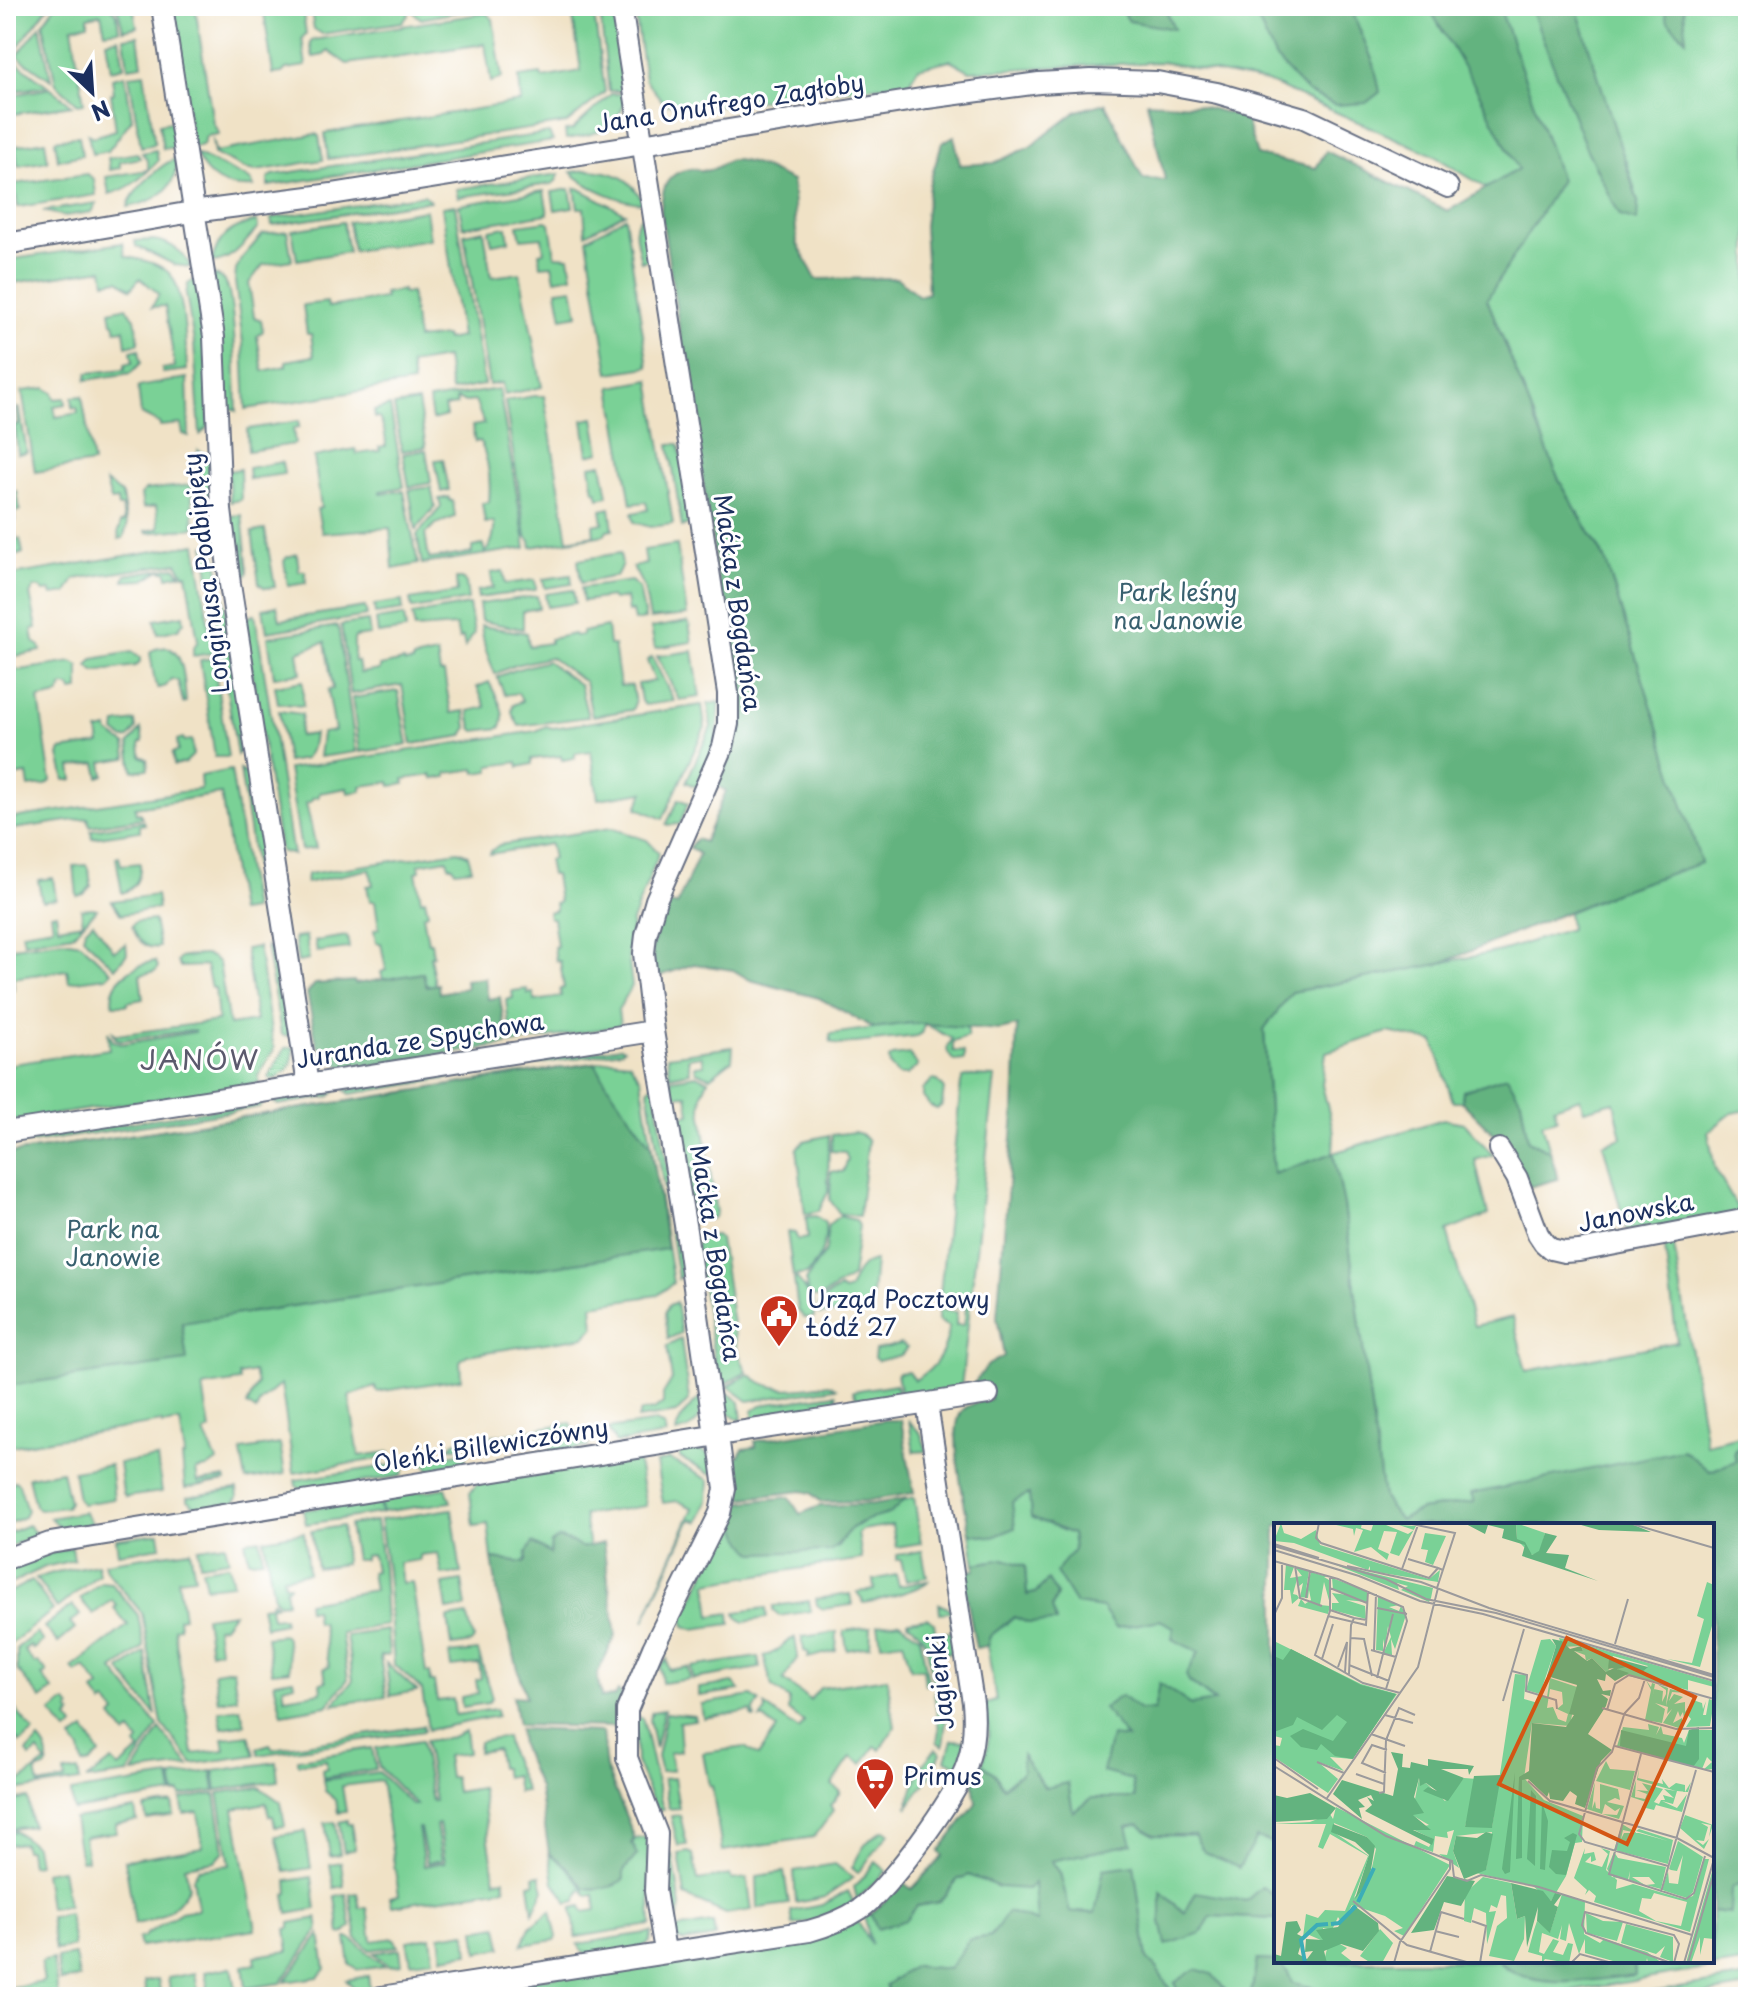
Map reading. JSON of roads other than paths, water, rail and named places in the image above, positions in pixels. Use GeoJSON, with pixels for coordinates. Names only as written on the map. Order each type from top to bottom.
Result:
{"type":"FeatureCollection","features":[{"type":"Feature","properties":{"kind":"street","name":"Longinusa Podbipięty"},"geometry":{"type":"LineString","coordinates":[[162,6],[214,337],[221,510],[230,584],[308,1085]]}},
{"type":"Feature","properties":{"kind":"street","name":"Maćka z Bogdańca"},"geometry":{"type":"LineString","coordinates":[[621,6],[728,693],[729,710],[723,747],[649,920],[644,953],[653,1031],[717,1435]]}},
{"type":"Feature","properties":{"kind":"street","name":"Jana Onufrego Zagłoby"},"geometry":{"type":"LineString","coordinates":[[6,244],[192,212],[277,202],[927,98],[1039,83],[1131,80],[1217,93],[1304,118],[1448,187]]}},
{"type":"Feature","properties":{"kind":"street","name":"Juranda ze Spychowa"},"geometry":{"type":"LineString","coordinates":[[6,1132],[653,1031]]}},
{"type":"Feature","properties":{"kind":"street","name":"Janowska"},"geometry":{"type":"LineString","coordinates":[[1499,1149],[1517,1178],[1538,1234],[1551,1249],[1579,1251],[1748,1219]]}},
{"type":"Feature","properties":{"kind":"street","name":"Oleńki Billewiczówny"},"geometry":{"type":"LineString","coordinates":[[6,1559],[50,1543],[988,1394]]}},
{"type":"Feature","properties":{"kind":"street","name":"Jagienki"},"geometry":{"type":"LineString","coordinates":[[381,1997],[809,1931],[832,1924],[858,1910],[889,1881],[962,1779],[971,1748],[974,1714],[927,1404]]}},
{"type":"Feature","properties":{"kind":"street"},"geometry":{"type":"LineString","coordinates":[[665,1951],[655,1891],[657,1834],[629,1766],[627,1710],[653,1648],[720,1513],[725,1489],[717,1435]]}},
{"type":"Feature","properties":{"kind":"place","name":"Urząd Pocztowy Łódź 27"},"geometry":{"type":"Point","coordinates":[779,1348]}},
{"type":"Feature","properties":{"kind":"place","name":"Primus"},"geometry":{"type":"Point","coordinates":[875,1811]}},
{"type":"Feature","properties":{"kind":"district","name":"JANÓW"},"geometry":{"type":"Point","coordinates":[200,1060]}},
{"type":"Feature","properties":{"kind":"park label","name":"Park leśny na Janowie"},"geometry":{"type":"Point","coordinates":[1178,607]}},
{"type":"Feature","properties":{"kind":"park label","name":"Park na Janowie"},"geometry":{"type":"Point","coordinates":[113,1244]}}]}
